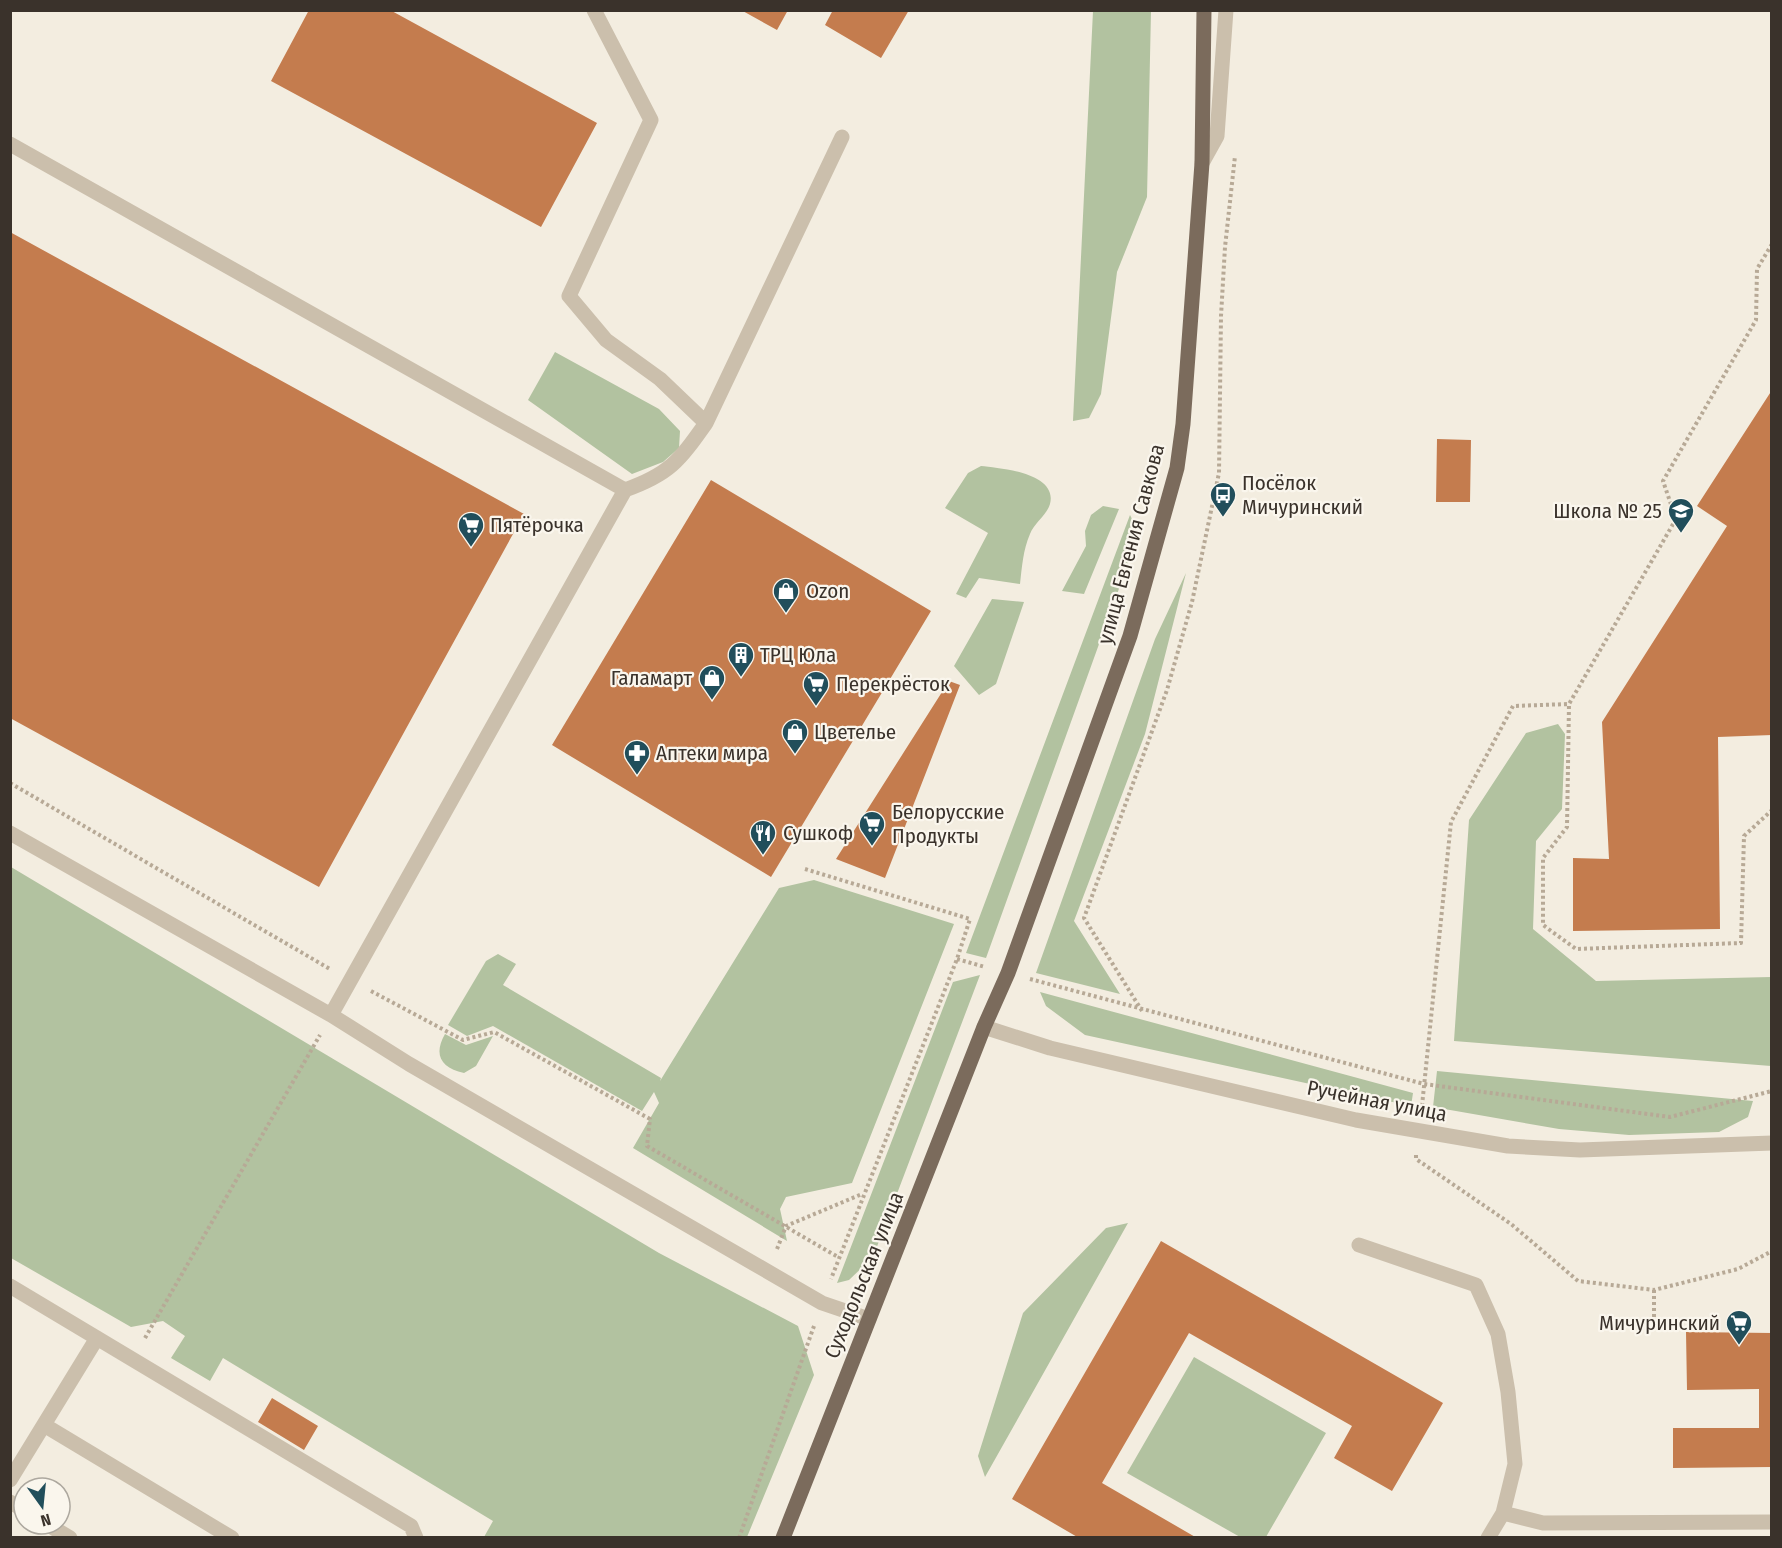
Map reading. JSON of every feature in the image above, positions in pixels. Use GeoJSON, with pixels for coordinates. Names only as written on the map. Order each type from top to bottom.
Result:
{"type":"FeatureCollection","features":[{"type":"Feature","properties":{"kind":"main road","name":"улица Евгения Савкова"},"geometry":{"type":"LineString","coordinates":[[984,1027],[1008,973],[1130,636],[1169,500],[1183,424],[1202,163],[1204,10]]}},
{"type":"Feature","properties":{"kind":"main road","name":"Суходольская улица"},"geometry":{"type":"LineString","coordinates":[[783,1538],[984,1027]]}},
{"type":"Feature","properties":{"kind":"street"},"geometry":{"type":"LineString","coordinates":[[594,10],[651,120],[570,296],[606,340],[660,379],[706,423]]}},
{"type":"Feature","properties":{"kind":"street"},"geometry":{"type":"LineString","coordinates":[[1202,163],[1217,136],[1226,10]]}},
{"type":"Feature","properties":{"kind":"street"},"geometry":{"type":"LineString","coordinates":[[331,1015],[352,982],[625,490],[655,480],[680,460],[706,423],[842,137]]}},
{"type":"Feature","properties":{"kind":"street"},"geometry":{"type":"LineString","coordinates":[[10,144],[625,490]]}},
{"type":"Feature","properties":{"kind":"street"},"geometry":{"type":"LineString","coordinates":[[10,833],[331,1015],[419,1070],[822,1303],[869,1319]]}},
{"type":"Feature","properties":{"kind":"street","name":"Ручейная улица"},"geometry":{"type":"LineString","coordinates":[[984,1027],[1050,1048],[1356,1120],[1508,1146],[1580,1150],[1772,1143]]}},
{"type":"Feature","properties":{"kind":"street"},"geometry":{"type":"LineString","coordinates":[[1359,1245],[1476,1285],[1498,1334],[1508,1392],[1515,1464],[1503,1513],[1488,1538]]}},
{"type":"Feature","properties":{"kind":"street"},"geometry":{"type":"LineString","coordinates":[[10,1286],[411,1527],[416,1538]]}},
{"type":"Feature","properties":{"kind":"street"},"geometry":{"type":"LineString","coordinates":[[10,1480],[97,1338]]}},
{"type":"Feature","properties":{"kind":"street"},"geometry":{"type":"LineString","coordinates":[[44,1425],[232,1538]]}},
{"type":"Feature","properties":{"kind":"street"},"geometry":{"type":"LineString","coordinates":[[1503,1513],[1543,1523],[1772,1522]]}},
{"type":"Feature","properties":{"kind":"path"},"geometry":{"type":"LineString","coordinates":[[1772,244],[1756,269],[1756,320],[1663,481],[1676,519],[1569,704],[1568,827],[1543,858],[1543,925],[1576,949],[1741,943],[1744,836],[1772,810]]}},
{"type":"Feature","properties":{"kind":"path"},"geometry":{"type":"LineString","coordinates":[[1569,704],[1513,706],[1451,822],[1416,1159],[1511,1224],[1578,1281],[1654,1290],[1738,1269],[1772,1251]]}},
{"type":"Feature","properties":{"kind":"path"},"geometry":{"type":"LineString","coordinates":[[10,783],[352,982],[463,1040],[494,1032],[650,1119],[647,1146],[838,1257]]}},
{"type":"Feature","properties":{"kind":"path"},"geometry":{"type":"LineString","coordinates":[[739,1538],[838,1257],[957,959],[970,919],[805,869]]}},
{"type":"Feature","properties":{"kind":"path"},"geometry":{"type":"LineString","coordinates":[[957,959],[1087,996],[1424,1084],[1670,1117],[1772,1091]]}},
{"type":"Feature","properties":{"kind":"path"},"geometry":{"type":"LineString","coordinates":[[133,1359],[321,1033]]}},
{"type":"Feature","properties":{"kind":"path"},"geometry":{"type":"LineString","coordinates":[[768,1272],[786,1226],[863,1194]]}},
{"type":"Feature","properties":{"kind":"path"},"geometry":{"type":"LineString","coordinates":[[1654,1290],[1654,1329]]}},
{"type":"Feature","properties":{"kind":"green space"},"geometry":{"type":"Polygon","coordinates":[[[1093,11],[1151,11],[1147,197],[1117,272],[1101,394],[1089,418],[1073,421],[1093,11]]]}},
{"type":"Feature","properties":{"kind":"green space"},"geometry":{"type":"Polygon","coordinates":[[[555,352],[659,409],[680,431],[679,448],[663,462],[632,474],[528,400],[555,352]]]}},
{"type":"Feature","properties":{"kind":"green space"},"geometry":{"type":"Polygon","coordinates":[[[981,466],[1001,468],[1037,479],[1045,485],[1050,494],[1050,504],[1032,530],[1028,540],[1020,584],[979,578],[966,598],[956,594],[988,533],[945,508],[968,473],[981,466]]]}},
{"type":"Feature","properties":{"kind":"green space"},"geometry":{"type":"Polygon","coordinates":[[[1103,506],[1119,509],[1084,594],[1062,591],[1086,546],[1085,531],[1091,515],[1103,506]]]}},
{"type":"Feature","properties":{"kind":"green space"},"geometry":{"type":"Polygon","coordinates":[[[1130,515],[1135,525],[1130,558],[986,958],[966,953],[1130,515]]]}},
{"type":"Feature","properties":{"kind":"green space"},"geometry":{"type":"Polygon","coordinates":[[[1186,573],[1145,734],[1074,921],[1120,994],[1036,973],[1155,639],[1186,573]]]}},
{"type":"Feature","properties":{"kind":"green space"},"geometry":{"type":"Polygon","coordinates":[[[992,599],[1024,602],[996,684],[979,695],[954,666],[992,599]]]}},
{"type":"Feature","properties":{"kind":"green space"},"geometry":{"type":"Polygon","coordinates":[[[1558,724],[1565,734],[1562,809],[1536,841],[1533,929],[1596,981],[1771,977],[1771,1066],[1454,1041],[1469,820],[1526,733],[1558,724]]]}},
{"type":"Feature","properties":{"kind":"green space"},"geometry":{"type":"Polygon","coordinates":[[[11,867],[659,1253],[798,1326],[814,1375],[747,1537],[484,1537],[493,1521],[223,1358],[210,1381],[171,1358],[185,1336],[163,1321],[131,1327],[11,1258],[11,867]]]}},
{"type":"Feature","properties":{"kind":"green space"},"geometry":{"type":"Polygon","coordinates":[[[814,880],[954,924],[852,1183],[786,1197],[780,1209],[787,1241],[633,1148],[659,1103],[654,1092],[642,1111],[493,1026],[467,1036],[448,1025],[486,961],[498,954],[516,964],[503,985],[661,1078],[660,1081],[779,888],[814,880]]]}},
{"type":"Feature","properties":{"kind":"green space"},"geometry":{"type":"Polygon","coordinates":[[[980,975],[873,1257],[849,1280],[837,1283],[953,982],[980,975]]]}},
{"type":"Feature","properties":{"kind":"green space"},"geometry":{"type":"Polygon","coordinates":[[[1040,992],[1413,1093],[1411,1106],[1085,1035],[1046,1006],[1040,992]]]}},
{"type":"Feature","properties":{"kind":"green space"},"geometry":{"type":"Polygon","coordinates":[[[445,1034],[466,1045],[493,1036],[476,1066],[464,1073],[450,1068],[441,1060],[440,1048],[445,1034]]]}},
{"type":"Feature","properties":{"kind":"green space"},"geometry":{"type":"Polygon","coordinates":[[[1437,1071],[1753,1101],[1748,1117],[1719,1132],[1629,1135],[1559,1129],[1433,1107],[1437,1071]]]}},
{"type":"Feature","properties":{"kind":"green space"},"geometry":{"type":"Polygon","coordinates":[[[1128,1223],[985,1477],[978,1456],[1023,1313],[1106,1228],[1128,1223]]]}},
{"type":"Feature","properties":{"kind":"green space"},"geometry":{"type":"Polygon","coordinates":[[[1194,1357],[1326,1433],[1266,1537],[1240,1537],[1127,1473],[1194,1357]]]}},
{"type":"Feature","properties":{"kind":"building"},"geometry":{"type":"Polygon","coordinates":[[[309,10],[390,10],[597,123],[541,227],[271,81],[309,10]]]}},
{"type":"Feature","properties":{"kind":"building"},"geometry":{"type":"Polygon","coordinates":[[[741,10],[788,10],[777,30],[741,10]]]}},
{"type":"Feature","properties":{"kind":"building"},"geometry":{"type":"Polygon","coordinates":[[[833,10],[909,10],[881,58],[825,25],[833,10]]]}},
{"type":"Feature","properties":{"kind":"building"},"geometry":{"type":"Polygon","coordinates":[[[10,232],[524,514],[319,887],[10,718],[10,232]]]}},
{"type":"Feature","properties":{"kind":"building"},"geometry":{"type":"Polygon","coordinates":[[[1772,390],[1772,735],[1718,737],[1720,929],[1573,931],[1573,858],[1609,859],[1602,722],[1727,526],[1697,506],[1772,390]]]}},
{"type":"Feature","properties":{"kind":"building"},"geometry":{"type":"Polygon","coordinates":[[[1437,439],[1471,440],[1470,502],[1436,502],[1437,439]]]}},
{"type":"Feature","properties":{"kind":"building","name":"ТРЦ Юла"},"geometry":{"type":"Polygon","coordinates":[[[711,480],[931,611],[771,877],[552,745],[711,480]]]}},
{"type":"Feature","properties":{"kind":"building"},"geometry":{"type":"Polygon","coordinates":[[[949,681],[960,685],[885,878],[836,859],[949,681]]]}},
{"type":"Feature","properties":{"kind":"building"},"geometry":{"type":"Polygon","coordinates":[[[1161,1241],[1443,1403],[1392,1491],[1334,1458],[1352,1426],[1189,1333],[1102,1483],[1197,1538],[1079,1538],[1012,1499],[1161,1241]]]}},
{"type":"Feature","properties":{"kind":"building"},"geometry":{"type":"Polygon","coordinates":[[[1686,1332],[1772,1333],[1772,1467],[1673,1468],[1673,1428],[1759,1428],[1759,1389],[1687,1390],[1686,1332]]]}},
{"type":"Feature","properties":{"kind":"building"},"geometry":{"type":"Polygon","coordinates":[[[272,1398],[318,1426],[304,1450],[258,1422],[272,1398]]]}},
{"type":"Feature","properties":{"kind":"place","name":"Посёлок Мичуринский"},"geometry":{"type":"Point","coordinates":[1223,518]}},
{"type":"Feature","properties":{"kind":"place","name":"Школа № 25"},"geometry":{"type":"Point","coordinates":[1681,534]}},
{"type":"Feature","properties":{"kind":"place","name":"Пятёрочка"},"geometry":{"type":"Point","coordinates":[471,548]}},
{"type":"Feature","properties":{"kind":"place","name":"Ozon"},"geometry":{"type":"Point","coordinates":[786,614]}},
{"type":"Feature","properties":{"kind":"place","name":"ТРЦ Юла"},"geometry":{"type":"Point","coordinates":[741,678]}},
{"type":"Feature","properties":{"kind":"place","name":"Галамарт"},"geometry":{"type":"Point","coordinates":[712,701]}},
{"type":"Feature","properties":{"kind":"place","name":"Перекрёсток"},"geometry":{"type":"Point","coordinates":[816,707]}},
{"type":"Feature","properties":{"kind":"place","name":"Цветелье"},"geometry":{"type":"Point","coordinates":[795,755]}},
{"type":"Feature","properties":{"kind":"place","name":"Аптеки мира"},"geometry":{"type":"Point","coordinates":[637,776]}},
{"type":"Feature","properties":{"kind":"place","name":"Белорусские Продукты"},"geometry":{"type":"Point","coordinates":[872,847]}},
{"type":"Feature","properties":{"kind":"place","name":"Сушкоф"},"geometry":{"type":"Point","coordinates":[763,856]}},
{"type":"Feature","properties":{"kind":"place","name":"Мичуринский"},"geometry":{"type":"Point","coordinates":[1739,1346]}}]}
